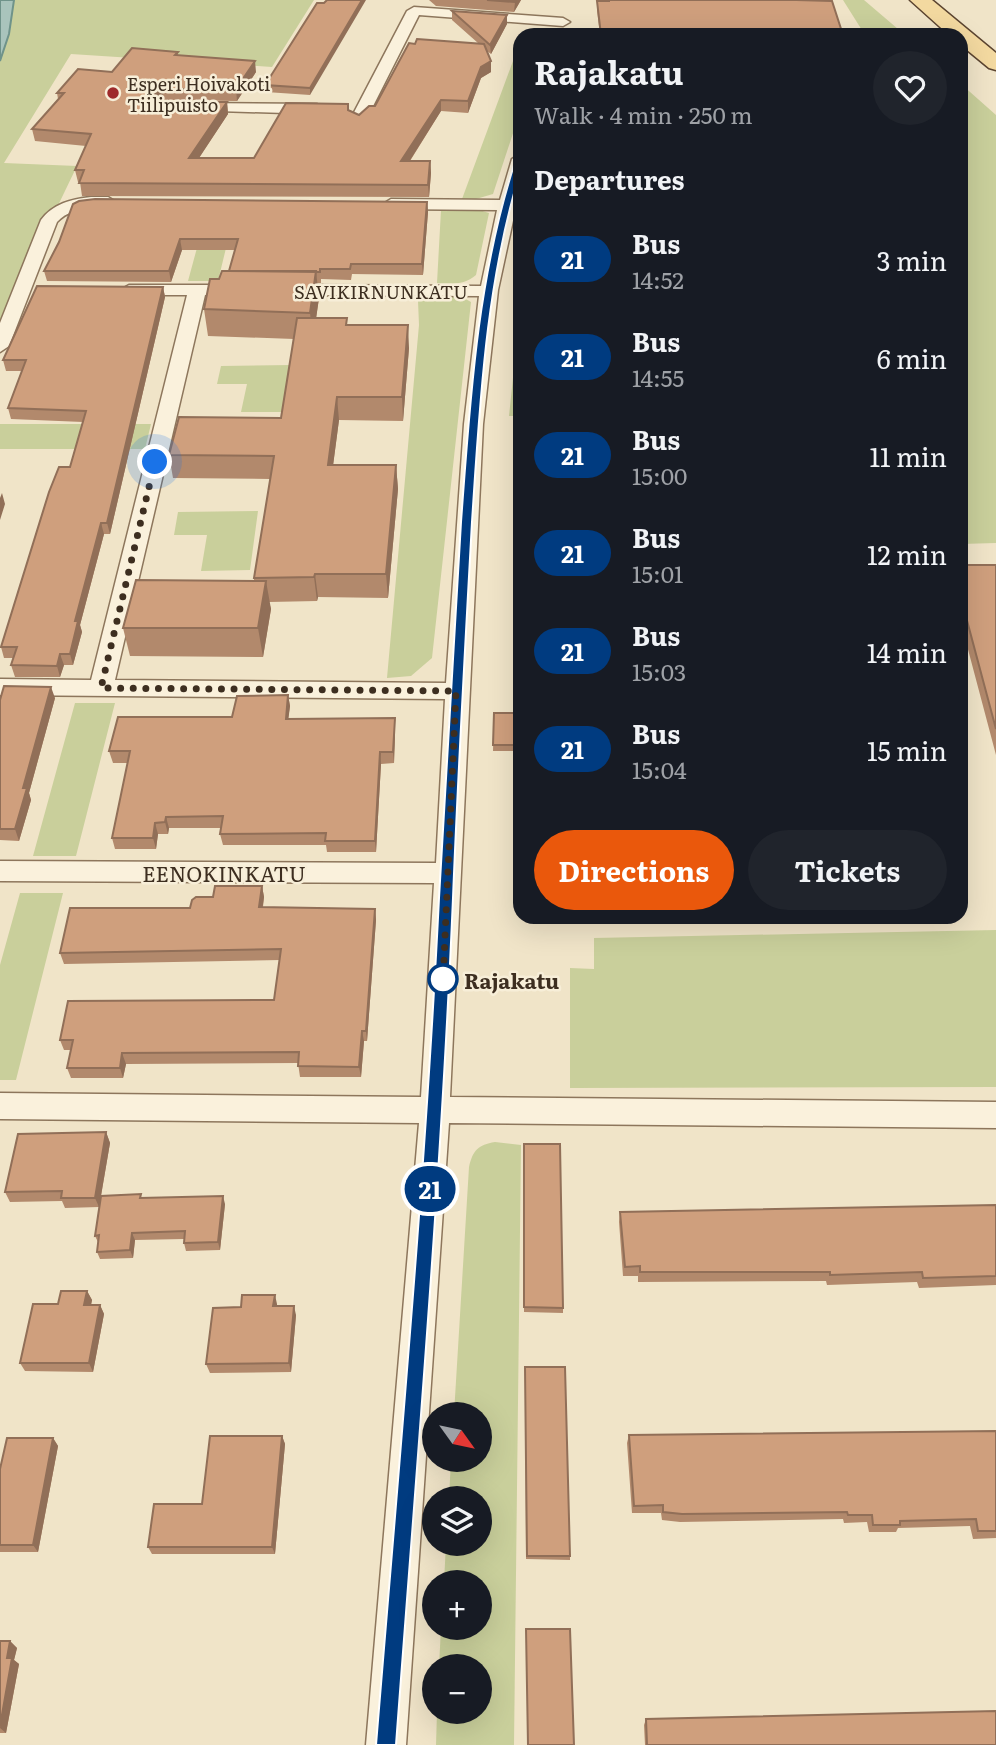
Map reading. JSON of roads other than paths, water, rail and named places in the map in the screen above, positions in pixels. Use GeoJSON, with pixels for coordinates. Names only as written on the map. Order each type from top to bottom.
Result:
{"type":"FeatureCollection","features":[{"type":"Feature","properties":{"kind":"main road"},"geometry":{"type":"LineString","coordinates":[[920,0],[953,28]]}},
{"type":"Feature","properties":{"kind":"main road"},"geometry":{"type":"LineString","coordinates":[[968,40],[996,64]]}},
{"type":"Feature","properties":{"kind":"street"},"geometry":{"type":"LineString","coordinates":[[177,107],[352,112],[414,11],[562,23]]}},
{"type":"Feature","properties":{"kind":"street"},"geometry":{"type":"LineString","coordinates":[[386,1745],[436,1110],[456,691],[473,423],[487,291],[505,205],[513,180]]}},
{"type":"Feature","properties":{"kind":"street"},"geometry":{"type":"LineString","coordinates":[[0,346],[29,289],[49,220],[57,211],[68,205],[124,202]]}},
{"type":"Feature","properties":{"kind":"street"},"geometry":{"type":"LineString","coordinates":[[369,204],[505,205]]}},
{"type":"Feature","properties":{"kind":"street","name":"SAVIKIRNUNKATU"},"geometry":{"type":"LineString","coordinates":[[116,290],[487,291]]}},
{"type":"Feature","properties":{"kind":"street"},"geometry":{"type":"LineString","coordinates":[[101,688],[197,290]]}},
{"type":"Feature","properties":{"kind":"street"},"geometry":{"type":"LineString","coordinates":[[0,688],[456,691]]}},
{"type":"Feature","properties":{"kind":"street","name":"EENOKINKATU"},"geometry":{"type":"LineString","coordinates":[[0,871],[448,873]]}},
{"type":"Feature","properties":{"kind":"street"},"geometry":{"type":"LineString","coordinates":[[0,1105],[996,1115]]}},
{"type":"Feature","properties":{"kind":"water"},"geometry":{"type":"Polygon","coordinates":[[[0,0],[14,0],[9,34],[0,61],[0,0]]]}},
{"type":"Feature","properties":{"kind":"place","name":"Esperi Hoivakoti Tiilipuisto"},"geometry":{"type":"Point","coordinates":[113,93]}},
{"type":"Feature","properties":{"kind":"place","name":"Rajakatu"},"geometry":{"type":"Point","coordinates":[443,979]}}]}
